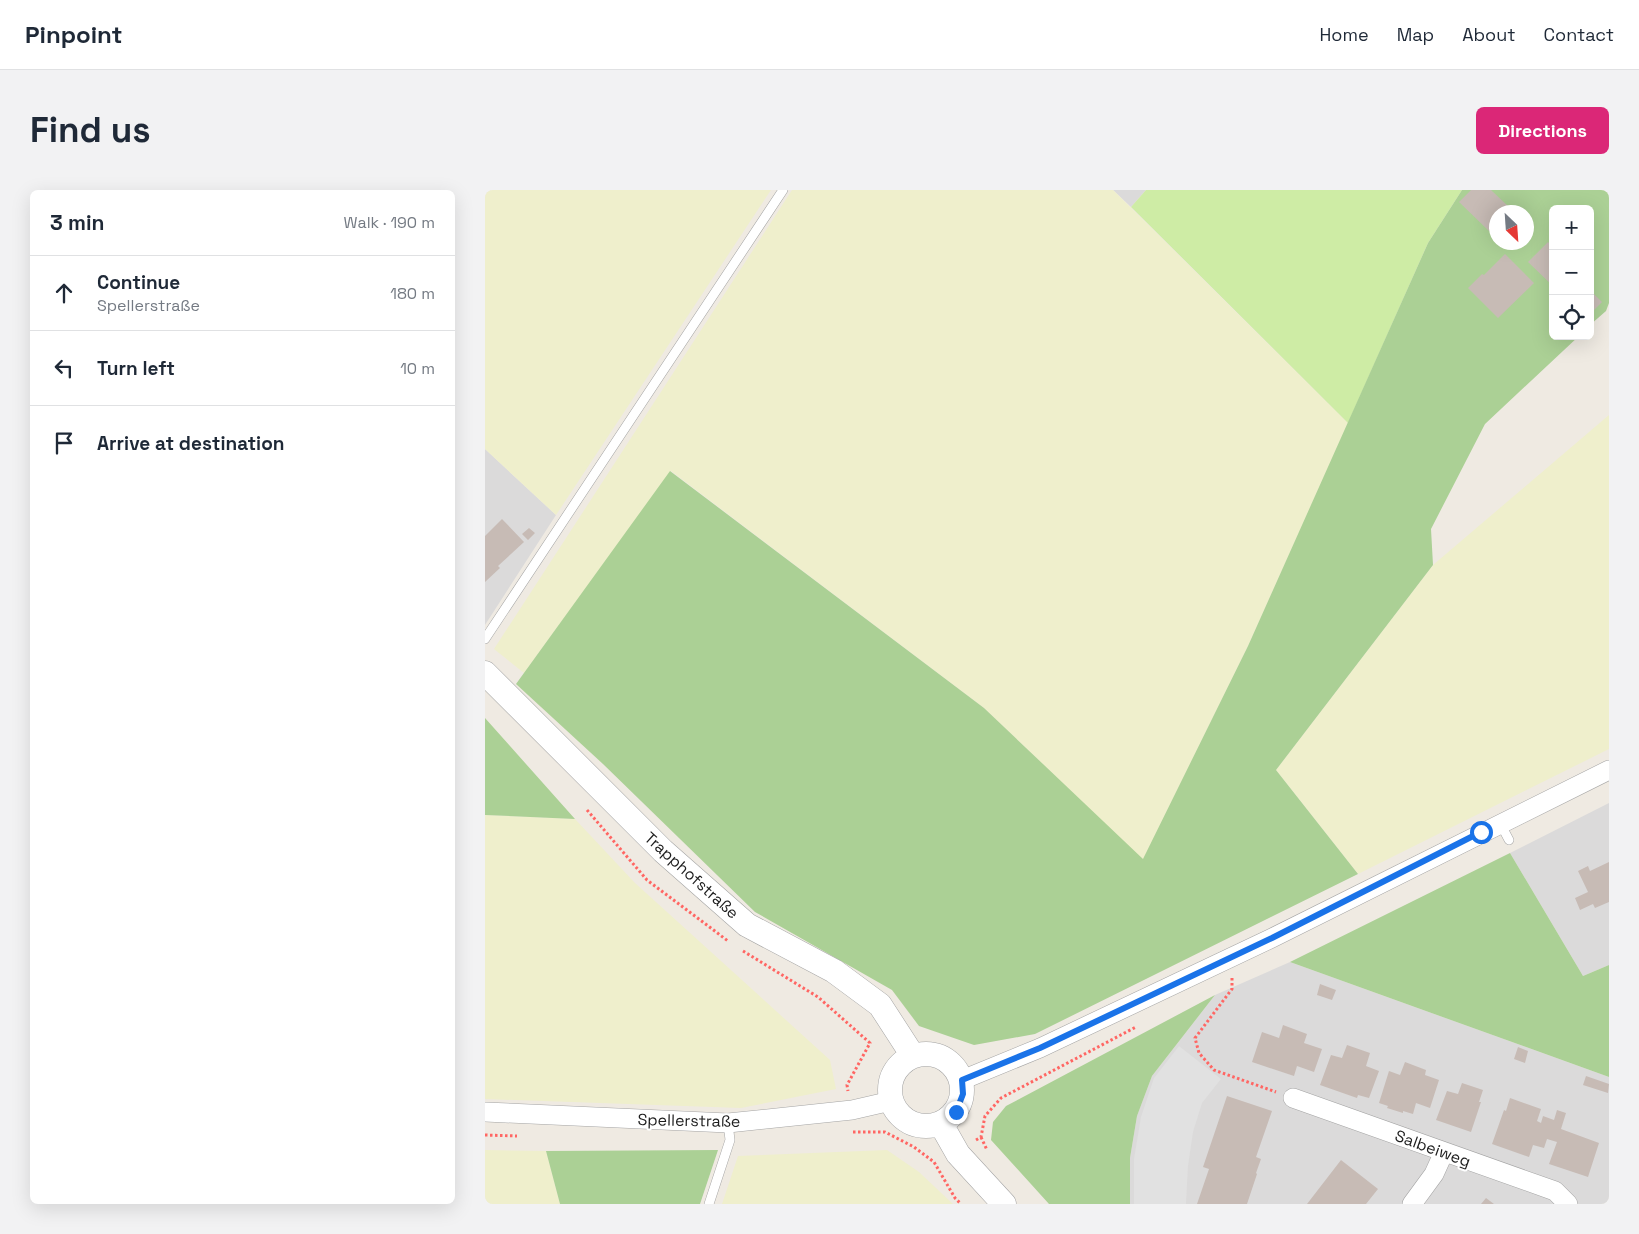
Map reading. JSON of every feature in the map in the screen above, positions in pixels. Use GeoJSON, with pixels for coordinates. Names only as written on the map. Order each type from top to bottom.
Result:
{"type":"FeatureCollection","features":[{"type":"Feature","properties":{"kind":"street","name":"Trapphofstraße"},"geometry":{"type":"LineString","coordinates":[[485,673],[663,851],[747,925],[834,971],[880,1005],[913,1056]]}},
{"type":"Feature","properties":{"kind":"street"},"geometry":{"type":"LineString","coordinates":[[962,1080],[1040,1048],[1209,968],[1609,770]]}},
{"type":"Feature","properties":{"kind":"street"},"geometry":{"type":"LineString","coordinates":[[931,1053],[950,1061],[962,1080],[963,1094],[956,1112],[941,1124],[920,1126],[914,1124],[901,1118],[891,1101],[889,1089],[896,1069],[913,1056],[931,1053]]}},
{"type":"Feature","properties":{"kind":"street","name":"Salbeiweg"},"geometry":{"type":"LineString","coordinates":[[1293,1098],[1555,1191],[1569,1204]]}},
{"type":"Feature","properties":{"kind":"street","name":"Spellerstraße"},"geometry":{"type":"LineString","coordinates":[[485,1112],[728,1123],[852,1110],[891,1101]]}},
{"type":"Feature","properties":{"kind":"street"},"geometry":{"type":"LineString","coordinates":[[941,1124],[958,1154],[1003,1204]]}},
{"type":"Feature","properties":{"kind":"street"},"geometry":{"type":"LineString","coordinates":[[1412,1204],[1434,1174],[1444,1152]]}},
{"type":"Feature","properties":{"kind":"lane"},"geometry":{"type":"LineString","coordinates":[[485,640],[783,190]]}},
{"type":"Feature","properties":{"kind":"lane"},"geometry":{"type":"LineString","coordinates":[[1500,823],[1509,840]]}},
{"type":"Feature","properties":{"kind":"lane"},"geometry":{"type":"LineString","coordinates":[[709,1204],[730,1140],[728,1123]]}},
{"type":"Feature","properties":{"kind":"path"},"geometry":{"type":"LineString","coordinates":[[1232,977],[1232,989],[1195,1038],[1199,1053],[1214,1070],[1293,1098]]}},
{"type":"Feature","properties":{"kind":"path"},"geometry":{"type":"LineString","coordinates":[[934,1162],[955,1198],[961,1204]]}},
{"type":"Feature","properties":{"kind":"shaded area"},"geometry":{"type":"Polygon","coordinates":[[[1113,190],[1146,190],[1131,207],[1113,190]]]}},
{"type":"Feature","properties":{"kind":"shaded area"},"geometry":{"type":"Polygon","coordinates":[[[485,449],[556,515],[485,625],[485,449]]]}},
{"type":"Feature","properties":{"kind":"shaded area"},"geometry":{"type":"Polygon","coordinates":[[[1609,803],[1609,965],[1583,976],[1510,853],[1609,803]]]}},
{"type":"Feature","properties":{"kind":"shaded area"},"geometry":{"type":"Polygon","coordinates":[[[1290,962],[1609,1077],[1609,1204],[1130,1204],[1130,1158],[1137,1116],[1152,1076],[1215,995],[1290,962]]]}},
{"type":"Feature","properties":{"kind":"shaded area"},"geometry":{"type":"Polygon","coordinates":[[[1179,1046],[1221,1079],[1202,1103],[1193,1132],[1188,1166],[1186,1204],[1134,1204],[1134,1159],[1141,1117],[1154,1078],[1179,1046]]]}},
{"type":"Feature","properties":{"kind":"green space"},"geometry":{"type":"Polygon","coordinates":[[[485,190],[771,190],[556,515],[485,449],[485,190]]]}},
{"type":"Feature","properties":{"kind":"green space"},"geometry":{"type":"Polygon","coordinates":[[[792,190],[1113,190],[1348,423],[1248,646],[1143,860],[984,708],[671,471],[524,673],[494,649],[792,190]]]}},
{"type":"Feature","properties":{"kind":"green space"},"geometry":{"type":"Polygon","coordinates":[[[1146,190],[1462,190],[1428,243],[1348,423],[1131,207],[1146,190]]]}},
{"type":"Feature","properties":{"kind":"green space"},"geometry":{"type":"Polygon","coordinates":[[[1462,190],[1609,190],[1609,303],[1606,311],[1594,322],[1594,205],[1549,205],[1549,340],[1575,340],[1485,424],[1431,529],[1433,565],[1276,770],[1358,874],[1035,1034],[974,1045],[919,1026],[892,990],[755,912],[603,764],[516,684],[670,471],[984,708],[1143,859],[1248,646],[1428,243],[1462,190]]]}},
{"type":"Feature","properties":{"kind":"green space"},"geometry":{"type":"Polygon","coordinates":[[[1609,415],[1609,749],[1358,874],[1276,770],[1433,565],[1609,415]]]}},
{"type":"Feature","properties":{"kind":"green space"},"geometry":{"type":"Polygon","coordinates":[[[485,718],[575,819],[485,815],[485,718]]]}},
{"type":"Feature","properties":{"kind":"green space"},"geometry":{"type":"Polygon","coordinates":[[[485,815],[575,819],[635,883],[830,1060],[836,1089],[741,1108],[485,1099],[485,815]]]}},
{"type":"Feature","properties":{"kind":"green space"},"geometry":{"type":"Polygon","coordinates":[[[1510,853],[1583,976],[1609,965],[1609,1077],[1290,962],[1510,853]]]}},
{"type":"Feature","properties":{"kind":"green space"},"geometry":{"type":"Polygon","coordinates":[[[1215,995],[1152,1076],[1137,1116],[1130,1158],[1130,1204],[1049,1204],[991,1140],[993,1122],[1006,1106],[1215,995]]]}},
{"type":"Feature","properties":{"kind":"green space"},"geometry":{"type":"Polygon","coordinates":[[[485,1150],[546,1151],[560,1204],[485,1204],[485,1150]]]}},
{"type":"Feature","properties":{"kind":"green space"},"geometry":{"type":"Polygon","coordinates":[[[718,1150],[700,1204],[560,1204],[546,1151],[718,1150]]]}},
{"type":"Feature","properties":{"kind":"green space"},"geometry":{"type":"Polygon","coordinates":[[[887,1150],[919,1172],[953,1204],[722,1204],[738,1156],[887,1150]]]}},
{"type":"Feature","properties":{"kind":"building"},"geometry":{"type":"Polygon","coordinates":[[[1471,190],[1491,190],[1507,205],[1489,205],[1489,231],[1459,202],[1471,190]]]}},
{"type":"Feature","properties":{"kind":"building"},"geometry":{"type":"Polygon","coordinates":[[[1548,242],[1549,282],[1528,262],[1548,242]]]}},
{"type":"Feature","properties":{"kind":"building"},"geometry":{"type":"Polygon","coordinates":[[[1505,254],[1534,283],[1498,318],[1468,288],[1505,254]]]}},
{"type":"Feature","properties":{"kind":"building"},"geometry":{"type":"Polygon","coordinates":[[[1594,294],[1602,302],[1594,310],[1594,294]]]}},
{"type":"Feature","properties":{"kind":"building"},"geometry":{"type":"Polygon","coordinates":[[[502,519],[524,542],[498,566],[500,568],[485,582],[485,536],[502,519]]]}},
{"type":"Feature","properties":{"kind":"building"},"geometry":{"type":"Polygon","coordinates":[[[529,528],[535,533],[528,540],[522,534],[529,528]]]}},
{"type":"Feature","properties":{"kind":"building"},"geometry":{"type":"Polygon","coordinates":[[[1609,862],[1609,902],[1595,908],[1593,904],[1580,910],[1575,898],[1588,892],[1578,871],[1588,866],[1590,871],[1609,862]]]}},
{"type":"Feature","properties":{"kind":"building"},"geometry":{"type":"Polygon","coordinates":[[[1320,984],[1336,990],[1332,1000],[1317,995],[1320,984]]]}},
{"type":"Feature","properties":{"kind":"building"},"geometry":{"type":"Polygon","coordinates":[[[1283,1025],[1307,1034],[1304,1043],[1322,1049],[1314,1072],[1297,1066],[1294,1076],[1252,1062],[1262,1032],[1279,1038],[1283,1025]]]}},
{"type":"Feature","properties":{"kind":"building"},"geometry":{"type":"Polygon","coordinates":[[[1347,1045],[1370,1053],[1366,1066],[1379,1071],[1369,1098],[1358,1095],[1357,1098],[1320,1085],[1331,1055],[1342,1058],[1347,1045]]]}},
{"type":"Feature","properties":{"kind":"building"},"geometry":{"type":"Polygon","coordinates":[[[1518,1047],[1528,1051],[1525,1063],[1514,1059],[1518,1047]]]}},
{"type":"Feature","properties":{"kind":"building"},"geometry":{"type":"Polygon","coordinates":[[[1405,1062],[1426,1070],[1425,1075],[1439,1080],[1430,1108],[1416,1103],[1413,1114],[1387,1108],[1388,1106],[1379,1103],[1389,1071],[1400,1075],[1405,1062]]]}},
{"type":"Feature","properties":{"kind":"building"},"geometry":{"type":"Polygon","coordinates":[[[1586,1076],[1609,1084],[1608,1093],[1583,1085],[1586,1076]]]}},
{"type":"Feature","properties":{"kind":"building"},"geometry":{"type":"Polygon","coordinates":[[[1462,1083],[1483,1090],[1471,1132],[1436,1120],[1447,1091],[1458,1094],[1462,1083]]]}},
{"type":"Feature","properties":{"kind":"building"},"geometry":{"type":"Polygon","coordinates":[[[1227,1096],[1272,1111],[1256,1157],[1261,1159],[1257,1174],[1247,1204],[1197,1204],[1209,1169],[1203,1167],[1227,1096]]]}},
{"type":"Feature","properties":{"kind":"building"},"geometry":{"type":"Polygon","coordinates":[[[1510,1098],[1541,1109],[1537,1121],[1541,1123],[1543,1116],[1554,1120],[1557,1110],[1566,1113],[1561,1129],[1599,1143],[1588,1177],[1549,1164],[1557,1142],[1547,1139],[1544,1148],[1533,1145],[1529,1157],[1492,1144],[1510,1098]]]}},
{"type":"Feature","properties":{"kind":"building"},"geometry":{"type":"Polygon","coordinates":[[[1341,1160],[1378,1189],[1366,1204],[1307,1204],[1341,1160]]]}},
{"type":"Feature","properties":{"kind":"building"},"geometry":{"type":"Polygon","coordinates":[[[1486,1198],[1494,1204],[1481,1204],[1486,1198]]]}},
{"type":"Feature","properties":{"kind":"route"},"geometry":{"type":"LineString","coordinates":[[956,1112],[963,1094],[962,1080],[1040,1048],[1272,938],[1481,832]]}}]}
